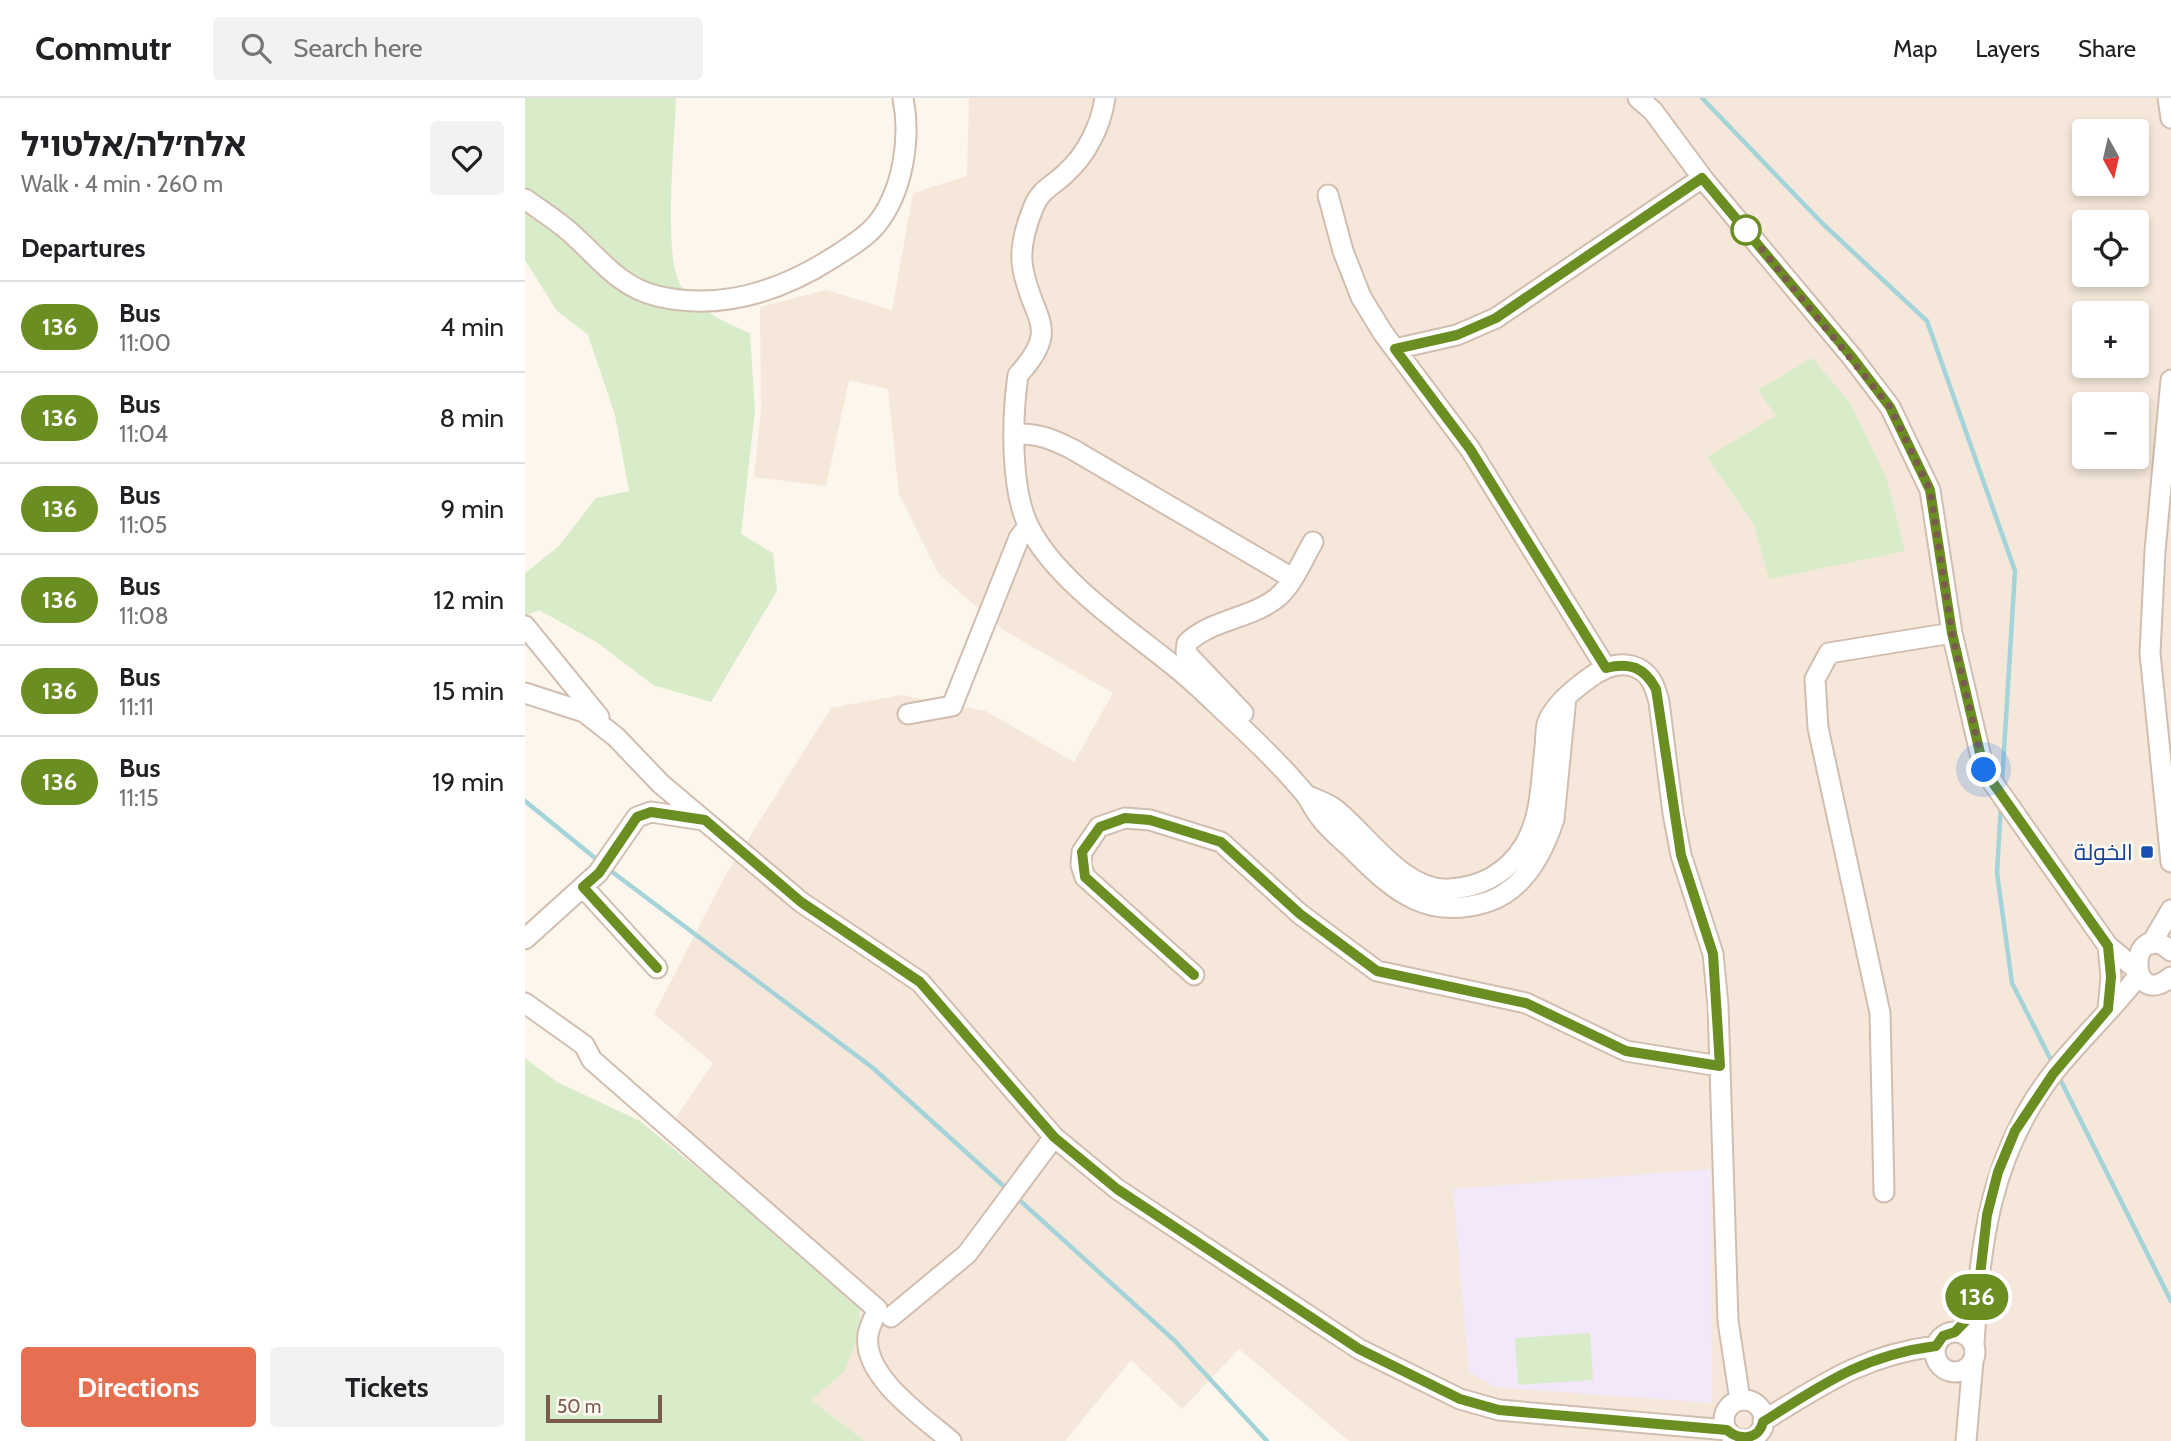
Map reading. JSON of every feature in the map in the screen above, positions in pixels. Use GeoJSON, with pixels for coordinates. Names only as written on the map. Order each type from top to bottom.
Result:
{"type":"FeatureCollection","features":[{"type":"Feature","properties":{"kind":"street"},"geometry":{"type":"LineString","coordinates":[[525,199],[572,234],[605,268],[627,284],[655,296],[710,299],[771,291],[800,278],[851,247],[876,225],[904,164],[906,136],[903,98]]}},
{"type":"Feature","properties":{"kind":"street"},"geometry":{"type":"LineString","coordinates":[[1105,98],[1092,138],[1080,158],[1065,174],[1046,186],[1034,204],[1027,228],[1022,266],[1041,320],[1042,336],[1031,360],[1018,375],[1015,434],[1018,486],[1028,526],[1039,544],[1122,628],[1170,662],[1261,748],[1306,795],[1333,808],[1390,862],[1432,887],[1446,890],[1470,887],[1493,878],[1510,864],[1525,844],[1538,812],[1548,721],[1577,686],[1606,668],[1629,665],[1642,669],[1656,689],[1681,855],[1713,954],[1720,1066],[1728,1321],[1739,1400]]}},
{"type":"Feature","properties":{"kind":"street"},"geometry":{"type":"LineString","coordinates":[[1638,98],[1653,111],[1702,178],[1852,357],[1890,407],[1930,490],[1952,633],[1984,770],[2108,946],[2141,976],[2159,984],[2171,979]]}},
{"type":"Feature","properties":{"kind":"street"},"geometry":{"type":"LineString","coordinates":[[2168,98],[2171,118]]}},
{"type":"Feature","properties":{"kind":"street"},"geometry":{"type":"LineString","coordinates":[[1395,349],[1457,335],[1496,318],[1702,178]]}},
{"type":"Feature","properties":{"kind":"street"},"geometry":{"type":"LineString","coordinates":[[1328,195],[1343,251],[1361,296],[1395,349],[1470,449],[1606,668]]}},
{"type":"Feature","properties":{"kind":"street"},"geometry":{"type":"LineString","coordinates":[[2171,380],[2155,551],[2150,653],[2171,862]]}},
{"type":"Feature","properties":{"kind":"street"},"geometry":{"type":"LineString","coordinates":[[1015,434],[1033,433],[1049,437],[1292,578]]}},
{"type":"Feature","properties":{"kind":"street"},"geometry":{"type":"LineString","coordinates":[[908,714],[946,709],[959,696],[1019,538],[1028,526]]}},
{"type":"Feature","properties":{"kind":"street"},"geometry":{"type":"LineString","coordinates":[[1261,748],[1244,715],[1186,653],[1187,643],[1209,627],[1263,607],[1280,595],[1313,542]]}},
{"type":"Feature","properties":{"kind":"street"},"geometry":{"type":"LineString","coordinates":[[525,626],[616,737],[661,785],[801,902],[920,982],[1054,1137],[1117,1189],[1359,1349],[1460,1399],[1499,1410],[1727,1430],[1736,1438],[1748,1439],[1759,1431],[1763,1422],[1859,1364],[1892,1352],[1936,1346]]}},
{"type":"Feature","properties":{"kind":"street"},"geometry":{"type":"LineString","coordinates":[[1884,1192],[1880,1013],[1818,728],[1815,679],[1829,653],[1952,633]]}},
{"type":"Feature","properties":{"kind":"street"},"geometry":{"type":"LineString","coordinates":[[525,694],[584,712],[616,737]]}},
{"type":"Feature","properties":{"kind":"street"},"geometry":{"type":"LineString","coordinates":[[525,939],[599,873],[637,817],[651,812],[705,820]]}},
{"type":"Feature","properties":{"kind":"street"},"geometry":{"type":"LineString","coordinates":[[1194,975],[1085,877],[1082,852],[1100,827],[1125,818],[1150,820],[1221,842],[1300,914],[1377,971],[1526,1003],[1626,1051],[1720,1066]]}},
{"type":"Feature","properties":{"kind":"street"},"geometry":{"type":"LineString","coordinates":[[583,887],[657,968]]}},
{"type":"Feature","properties":{"kind":"street"},"geometry":{"type":"LineString","coordinates":[[2141,976],[2137,958],[2171,910]]}},
{"type":"Feature","properties":{"kind":"street"},"geometry":{"type":"LineString","coordinates":[[2108,946],[2131,951],[2163,945],[2171,951]]}},
{"type":"Feature","properties":{"kind":"street"},"geometry":{"type":"LineString","coordinates":[[2108,946],[2111,977],[2108,1009]]}},
{"type":"Feature","properties":{"kind":"street"},"geometry":{"type":"LineString","coordinates":[[1966,1441],[1976,1310],[1987,1215],[1998,1172],[2015,1131],[2053,1074],[2108,1009],[2141,976]]}},
{"type":"Feature","properties":{"kind":"street"},"geometry":{"type":"LineString","coordinates":[[525,1003],[584,1045],[592,1060],[877,1309],[868,1336],[871,1362],[899,1397],[951,1441]]}},
{"type":"Feature","properties":{"kind":"street"},"geometry":{"type":"LineString","coordinates":[[891,1317],[967,1254],[1054,1137]]}},
{"type":"Feature","properties":{"kind":"street"},"geometry":{"type":"LineString","coordinates":[[1970,1415],[1948,1371],[1938,1363],[1936,1346],[1943,1336],[1955,1332],[1976,1310]]}},
{"type":"Feature","properties":{"kind":"street"},"geometry":{"type":"LineString","coordinates":[[1948,1371],[1965,1370],[1973,1353],[1966,1335],[1955,1332]]}},
{"type":"Feature","properties":{"kind":"street"},"geometry":{"type":"LineString","coordinates":[[1739,1400],[1758,1406],[1763,1422]]}},
{"type":"Feature","properties":{"kind":"street"},"geometry":{"type":"LineString","coordinates":[[1727,1430],[1725,1412],[1739,1400]]}},
{"type":"Feature","properties":{"kind":"shaded area"},"geometry":{"type":"Polygon","coordinates":[[[969,98],[2171,98],[2171,1441],[1349,1441],[1239,1349],[1182,1409],[1131,1360],[1065,1441],[865,1441],[811,1400],[861,1327],[673,1122],[713,1063],[654,1014],[725,876],[831,708],[901,695],[986,711],[1074,762],[1113,693],[1003,630],[938,573],[899,494],[888,389],[849,380],[826,486],[754,477],[761,411],[760,307],[826,290],[892,310],[913,193],[967,176],[969,98]]]}},
{"type":"Feature","properties":{"kind":"shaded area"},"geometry":{"type":"Polygon","coordinates":[[[1711,1169],[1712,1403],[1494,1387],[1469,1372],[1453,1189],[1711,1169]]]}},
{"type":"Feature","properties":{"kind":"green space"},"geometry":{"type":"Polygon","coordinates":[[[525,98],[676,98],[671,218],[674,264],[678,280],[699,306],[750,333],[755,411],[741,534],[773,553],[777,591],[711,702],[653,685],[598,643],[539,610],[525,616],[525,573],[558,547],[596,498],[629,491],[615,415],[588,335],[557,311],[525,260],[525,98]]]}},
{"type":"Feature","properties":{"kind":"green space"},"geometry":{"type":"Polygon","coordinates":[[[1812,358],[1850,403],[1887,480],[1905,551],[1769,579],[1754,525],[1707,457],[1776,416],[1758,390],[1812,358]]]}},
{"type":"Feature","properties":{"kind":"green space"},"geometry":{"type":"Polygon","coordinates":[[[525,1058],[557,1082],[640,1121],[858,1300],[861,1327],[845,1371],[811,1400],[865,1441],[525,1441],[525,1058]]]}},
{"type":"Feature","properties":{"kind":"green space"},"geometry":{"type":"Polygon","coordinates":[[[1590,1333],[1593,1380],[1518,1385],[1515,1338],[1590,1333]]]}},
{"type":"Feature","properties":{"kind":"waterway"},"geometry":{"type":"LineString","coordinates":[[1702,98],[1823,224],[1927,321],[2015,571],[2002,783]]}},
{"type":"Feature","properties":{"kind":"waterway"},"geometry":{"type":"LineString","coordinates":[[525,801],[600,862]]}},
{"type":"Feature","properties":{"kind":"waterway"},"geometry":{"type":"LineString","coordinates":[[2001,805],[1997,873],[2012,983],[2054,1066]]}},
{"type":"Feature","properties":{"kind":"waterway"},"geometry":{"type":"LineString","coordinates":[[607,868],[873,1068],[1009,1191]]}},
{"type":"Feature","properties":{"kind":"waterway"},"geometry":{"type":"LineString","coordinates":[[2059,1077],[2171,1301]]}},
{"type":"Feature","properties":{"kind":"waterway"},"geometry":{"type":"LineString","coordinates":[[1016,1197],[1175,1341],[1267,1441]]}},
{"type":"Feature","properties":{"kind":"bus line","name":"136"},"geometry":{"type":"LineString","coordinates":[[657,968],[583,887],[599,873],[637,817],[651,812],[705,820],[801,902],[920,982],[1054,1137],[1117,1189],[1359,1349],[1460,1399],[1480,1405],[1499,1410],[1727,1430],[1736,1438],[1748,1439],[1755,1436],[1763,1422],[1859,1364],[1892,1352],[1936,1346],[1943,1336],[1955,1332],[1976,1310],[1987,1215],[1998,1172],[2015,1131],[2053,1074],[2108,1009],[2111,992],[2108,946],[1984,770],[1952,633],[1930,490],[1890,407],[1852,357],[1702,178],[1496,318],[1457,335],[1395,349],[1470,449],[1552,576],[1606,668],[1629,665],[1642,669],[1656,689],[1667,754],[1672,813],[1681,855],[1693,885],[1713,954],[1720,1066],[1626,1051],[1604,1043],[1562,1018],[1526,1003],[1377,971],[1300,914],[1221,842],[1150,820],[1125,818],[1100,827],[1090,836],[1082,852],[1081,865],[1085,877],[1194,975]]}},
{"type":"Feature","properties":{"kind":"place","name":"الخولة"},"geometry":{"type":"Point","coordinates":[2147,852]}},
{"type":"Feature","properties":{"kind":"route"},"geometry":{"type":"LineString","coordinates":[[1746,230],[1890,407],[1930,490],[1952,633],[1984,770]]}}]}
